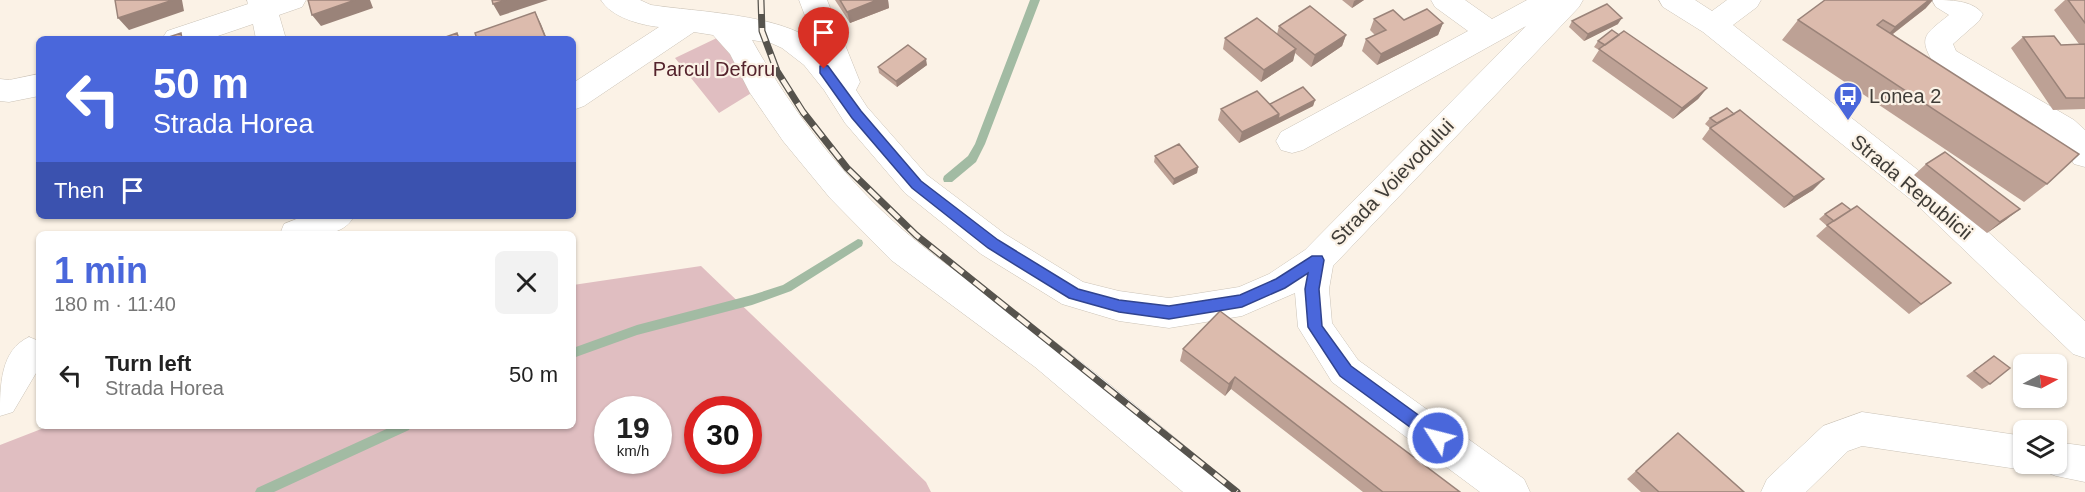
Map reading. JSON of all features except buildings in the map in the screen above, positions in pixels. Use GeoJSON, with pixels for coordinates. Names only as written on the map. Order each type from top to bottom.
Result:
{"type":"FeatureCollection","features":[{"type":"Feature","properties":{"kind":"street"},"geometry":{"type":"LineString","coordinates":[[184,36],[262,5],[292,0]]}},
{"type":"Feature","properties":{"kind":"street"},"geometry":{"type":"LineString","coordinates":[[615,0],[646,15],[775,33],[792,40],[814,57],[835,82],[856,115],[916,184],[993,244],[1074,294],[1119,306],[1169,313],[1242,301],[1281,284],[1317,260]]}},
{"type":"Feature","properties":{"kind":"street"},"geometry":{"type":"LineString","coordinates":[[813,0],[856,115]]}},
{"type":"Feature","properties":{"kind":"street"},"geometry":{"type":"LineString","coordinates":[[1446,0],[1491,33]]}},
{"type":"Feature","properties":{"kind":"street"},"geometry":{"type":"LineString","coordinates":[[1292,141],[1550,0]]}},
{"type":"Feature","properties":{"kind":"street","name":"Strada Voievodului"},"geometry":{"type":"LineString","coordinates":[[1512,492],[1346,371],[1315,327],[1312,289],[1317,260],[1569,0]]}},
{"type":"Feature","properties":{"kind":"street","name":"Strada Republicii"},"geometry":{"type":"LineString","coordinates":[[1672,0],[1713,26],[1926,194],[2085,343]]}},
{"type":"Feature","properties":{"kind":"street"},"geometry":{"type":"LineString","coordinates":[[1713,26],[1747,0]]}},
{"type":"Feature","properties":{"kind":"street"},"geometry":{"type":"LineString","coordinates":[[262,5],[270,36]]}},
{"type":"Feature","properties":{"kind":"street"},"geometry":{"type":"LineString","coordinates":[[1967,5],[1938,40],[1939,48],[1946,60],[2063,128],[2082,147],[2085,155]]}},
{"type":"Feature","properties":{"kind":"street"},"geometry":{"type":"LineString","coordinates":[[576,96],[704,23]]}},
{"type":"Feature","properties":{"kind":"street"},"geometry":{"type":"LineString","coordinates":[[704,23],[741,46],[761,85],[794,132],[841,189],[903,250],[1047,356],[1212,492]]}},
{"type":"Feature","properties":{"kind":"street"},"geometry":{"type":"LineString","coordinates":[[0,90],[9,92],[36,86]]}},
{"type":"Feature","properties":{"kind":"street"},"geometry":{"type":"LineString","coordinates":[[0,400],[23,355]]}},
{"type":"Feature","properties":{"kind":"street"},"geometry":{"type":"LineString","coordinates":[[1779,492],[1836,438],[1862,429],[2013,451]]}},
{"type":"Feature","properties":{"kind":"street"},"geometry":{"type":"LineString","coordinates":[[2067,461],[2085,464]]}},
{"type":"Feature","properties":{"kind":"green space","name":"Parcul Deforu"},"geometry":{"type":"Polygon","coordinates":[[[721,36],[753,92],[719,113],[675,58],[721,36]]]}},
{"type":"Feature","properties":{"kind":"green space"},"geometry":{"type":"Polygon","coordinates":[[[701,266],[926,482],[931,492],[0,492],[0,445],[41,429],[576,429],[576,285],[701,266]]]}},
{"type":"Feature","properties":{"kind":"waterway"},"geometry":{"type":"LineString","coordinates":[[948,179],[972,159],[980,144],[1035,0]]}},
{"type":"Feature","properties":{"kind":"waterway"},"geometry":{"type":"LineString","coordinates":[[576,352],[637,330],[752,300],[787,288],[858,243]]}},
{"type":"Feature","properties":{"kind":"waterway"},"geometry":{"type":"LineString","coordinates":[[261,492],[398,429]]}},
{"type":"Feature","properties":{"kind":"railway"},"geometry":{"type":"LineString","coordinates":[[761,0],[762,31],[777,71],[803,112],[847,168],[916,235],[1237,492]]}},
{"type":"Feature","properties":{"kind":"place","name":"Lonea 2"},"geometry":{"type":"Point","coordinates":[1848,122]}},
{"type":"Feature","properties":{"kind":"route"},"geometry":{"type":"LineString","coordinates":[[824,69],[856,115],[916,184],[993,244],[1074,294],[1119,306],[1169,313],[1242,301],[1281,284],[1317,260],[1312,289],[1315,327],[1346,371],[1438,438]]}}]}
